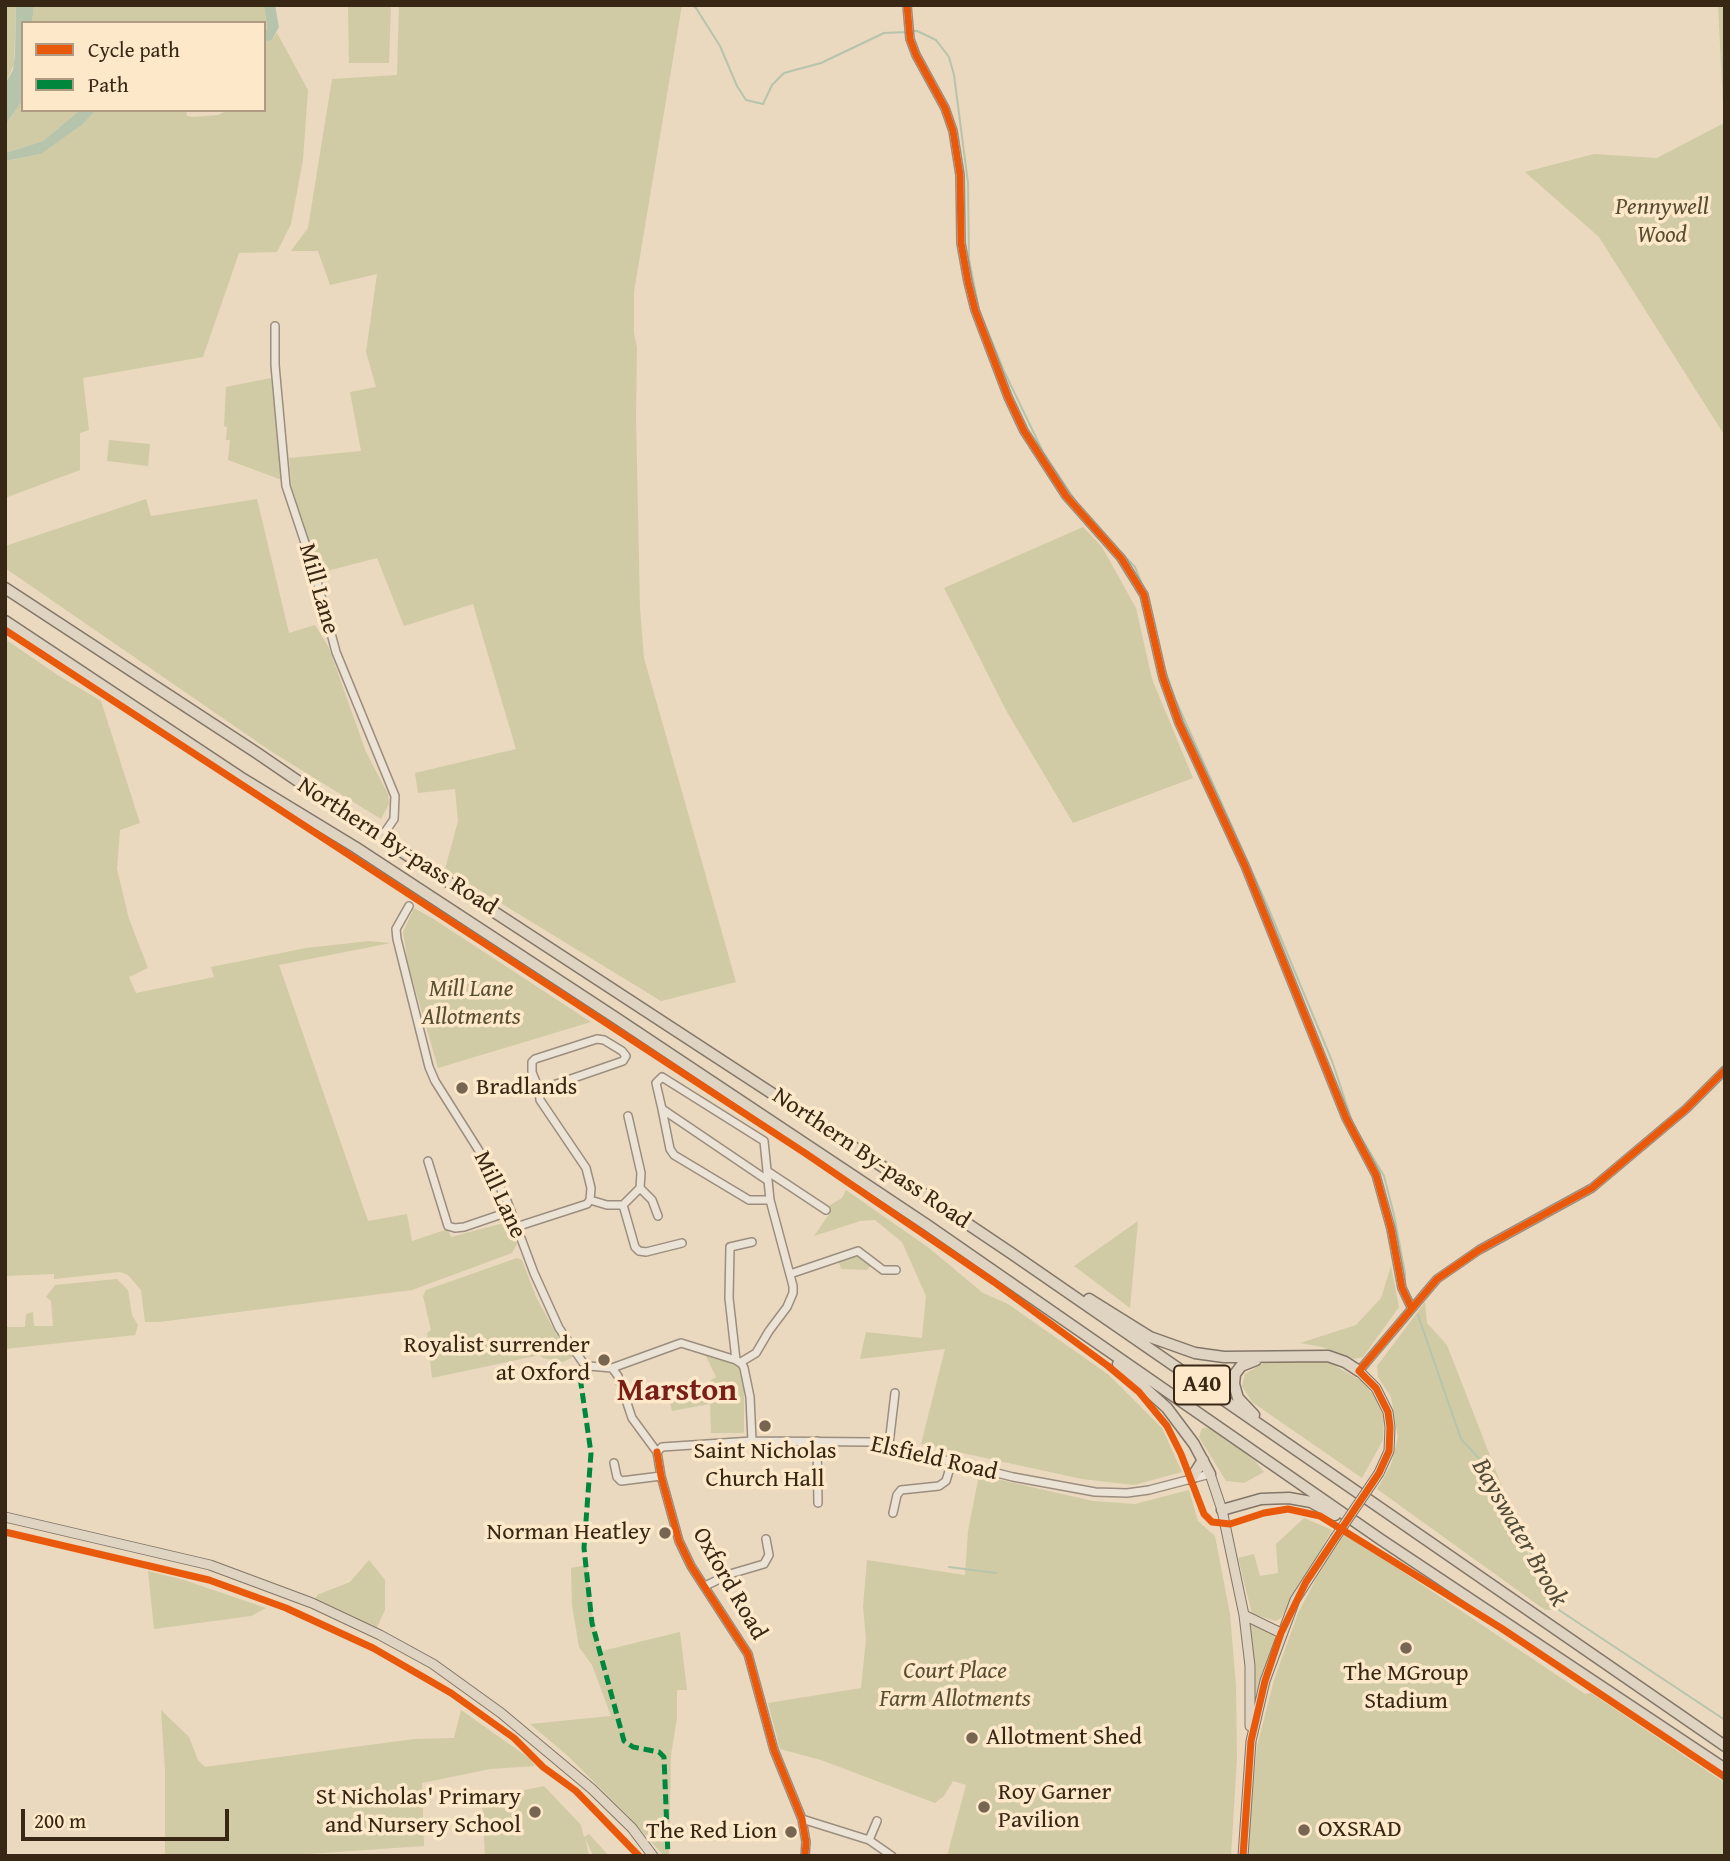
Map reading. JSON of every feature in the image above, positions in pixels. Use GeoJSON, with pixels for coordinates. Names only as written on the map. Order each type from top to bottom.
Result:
{"type":"FeatureCollection","features":[{"type":"Feature","properties":{"kind":"highway","name":"Northern By-pass Road"},"geometry":{"type":"LineString","coordinates":[[5,588],[257,753],[381,838],[657,1016],[1011,1253],[1725,1746]]}},
{"type":"Feature","properties":{"kind":"highway","name":"Northern By-pass Road"},"geometry":{"type":"LineString","coordinates":[[5,621],[240,777],[355,847],[605,1010],[927,1225],[1381,1539],[1725,1769]]}},
{"type":"Feature","properties":{"kind":"highway"},"geometry":{"type":"LineString","coordinates":[[1011,1253],[1150,1337],[1172,1346],[1224,1357],[1328,1356],[1359,1371]]}},
{"type":"Feature","properties":{"kind":"highway"},"geometry":{"type":"LineString","coordinates":[[1077,1328],[1167,1408],[1183,1428],[1210,1474]]}},
{"type":"Feature","properties":{"kind":"highway"},"geometry":{"type":"LineString","coordinates":[[1269,1357],[1241,1366],[1235,1374],[1234,1384],[1238,1398],[1286,1443]]}},
{"type":"Feature","properties":{"kind":"highway"},"geometry":{"type":"LineString","coordinates":[[1191,1479],[1203,1460]]}},
{"type":"Feature","properties":{"kind":"highway"},"geometry":{"type":"LineString","coordinates":[[1222,1510],[1261,1499],[1289,1498],[1311,1502],[1381,1539]]}},
{"type":"Feature","properties":{"kind":"main road"},"geometry":{"type":"LineString","coordinates":[[1251,1741],[1265,1681],[1281,1633],[1296,1600],[1379,1473],[1389,1451],[1388,1412],[1376,1388],[1359,1371]]}},
{"type":"Feature","properties":{"kind":"main road"},"geometry":{"type":"LineString","coordinates":[[1210,1474],[1222,1510],[1244,1615],[1250,1666],[1251,1741],[1242,1856]]}},
{"type":"Feature","properties":{"kind":"main road"},"geometry":{"type":"LineString","coordinates":[[5,1517],[210,1565],[301,1598],[380,1635],[433,1664],[501,1713],[592,1789],[632,1828],[653,1856]]}},
{"type":"Feature","properties":{"kind":"main road"},"geometry":{"type":"LineString","coordinates":[[1244,1615],[1281,1633]]}},
{"type":"Feature","properties":{"kind":"street"},"geometry":{"type":"LineString","coordinates":[[907,5],[910,39],[922,68],[945,108],[953,131],[960,175],[961,243],[968,282],[975,310],[1008,397],[1024,431],[1066,496],[1121,558],[1144,595],[1163,678],[1179,723],[1245,866],[1346,1118],[1376,1175],[1391,1229],[1402,1288],[1411,1307]]}},
{"type":"Feature","properties":{"kind":"street","name":"Mill Lane"},"geometry":{"type":"LineString","coordinates":[[275,326],[275,365],[286,486],[314,570],[336,652],[395,796],[394,819],[381,838]]}},
{"type":"Feature","properties":{"kind":"street","name":"Mill Lane"},"geometry":{"type":"LineString","coordinates":[[410,906],[396,929],[397,939],[429,1067],[456,1117],[488,1165],[511,1211],[538,1284],[561,1332],[584,1364],[612,1368]]}},
{"type":"Feature","properties":{"kind":"street"},"geometry":{"type":"LineString","coordinates":[[516,1227],[587,1204],[590,1200],[591,1188],[586,1168],[540,1100],[540,1090],[531,1066],[535,1059],[597,1039],[604,1040],[626,1056],[623,1061],[540,1090]]}},
{"type":"Feature","properties":{"kind":"street"},"geometry":{"type":"LineString","coordinates":[[1359,1371],[1437,1279],[1479,1250],[1592,1188],[1686,1109],[1725,1070]]}},
{"type":"Feature","properties":{"kind":"street"},"geometry":{"type":"LineString","coordinates":[[657,1452],[632,1418],[618,1376],[612,1368],[681,1343],[739,1361],[757,1353],[793,1297],[790,1273],[766,1180],[768,1171],[764,1141],[662,1077],[656,1083],[670,1149],[674,1155],[749,1200],[770,1200]]}},
{"type":"Feature","properties":{"kind":"street"},"geometry":{"type":"LineString","coordinates":[[662,1109],[766,1180]]}},
{"type":"Feature","properties":{"kind":"street"},"geometry":{"type":"LineString","coordinates":[[590,1200],[607,1205],[622,1205],[640,1188],[641,1173],[628,1116]]}},
{"type":"Feature","properties":{"kind":"street"},"geometry":{"type":"LineString","coordinates":[[428,1161],[448,1226],[464,1227],[511,1211]]}},
{"type":"Feature","properties":{"kind":"street"},"geometry":{"type":"LineString","coordinates":[[768,1171],[826,1210]]}},
{"type":"Feature","properties":{"kind":"street"},"geometry":{"type":"LineString","coordinates":[[640,1188],[652,1200],[658,1216]]}},
{"type":"Feature","properties":{"kind":"street"},"geometry":{"type":"LineString","coordinates":[[622,1205],[635,1247],[639,1251],[646,1252],[682,1243]]}},
{"type":"Feature","properties":{"kind":"street"},"geometry":{"type":"LineString","coordinates":[[752,1242],[730,1247],[729,1313],[750,1397],[752,1441]]}},
{"type":"Feature","properties":{"kind":"street"},"geometry":{"type":"LineString","coordinates":[[790,1273],[858,1251],[883,1270],[895,1270]]}},
{"type":"Feature","properties":{"kind":"street"},"geometry":{"type":"LineString","coordinates":[[889,1444],[895,1393]]}},
{"type":"Feature","properties":{"kind":"street","name":"Elsfield Road"},"geometry":{"type":"LineString","coordinates":[[657,1452],[662,1447],[752,1441],[889,1444],[1013,1477],[1095,1492],[1127,1493],[1210,1474]]}},
{"type":"Feature","properties":{"kind":"street"},"geometry":{"type":"LineString","coordinates":[[817,1441],[818,1503]]}},
{"type":"Feature","properties":{"kind":"street","name":"Oxford Road"},"geometry":{"type":"LineString","coordinates":[[657,1452],[679,1541],[748,1654],[774,1751],[802,1819],[806,1842],[805,1856]]}},
{"type":"Feature","properties":{"kind":"street"},"geometry":{"type":"LineString","coordinates":[[893,1513],[897,1495],[901,1490],[939,1486],[946,1481],[952,1461]]}},
{"type":"Feature","properties":{"kind":"street"},"geometry":{"type":"LineString","coordinates":[[614,1463],[621,1482],[661,1476]]}},
{"type":"Feature","properties":{"kind":"street"},"geometry":{"type":"LineString","coordinates":[[705,1586],[730,1574],[764,1564],[768,1555],[766,1539]]}},
{"type":"Feature","properties":{"kind":"street"},"geometry":{"type":"LineString","coordinates":[[802,1819],[869,1840],[892,1856]]}},
{"type":"Feature","properties":{"kind":"street"},"geometry":{"type":"LineString","coordinates":[[869,1840],[877,1821]]}},
{"type":"Feature","properties":{"kind":"green space"},"geometry":{"type":"Polygon","coordinates":[[[5,5],[16,5],[14,64],[5,84],[5,5]]]}},
{"type":"Feature","properties":{"kind":"green space"},"geometry":{"type":"Polygon","coordinates":[[[34,5],[264,5],[267,26],[266,21],[32,21],[34,5]]]}},
{"type":"Feature","properties":{"kind":"green space"},"geometry":{"type":"Polygon","coordinates":[[[348,5],[391,5],[389,63],[349,63],[348,5]]]}},
{"type":"Feature","properties":{"kind":"green space"},"geometry":{"type":"Polygon","coordinates":[[[399,5],[682,5],[634,292],[640,608],[644,658],[736,982],[661,1001],[445,869],[458,821],[455,789],[418,793],[415,773],[516,749],[473,604],[404,626],[377,558],[319,573],[292,491],[289,458],[361,451],[350,392],[376,387],[366,352],[377,274],[330,285],[318,251],[291,251],[308,228],[332,79],[397,75],[399,5]]]}},
{"type":"Feature","properties":{"kind":"green space","name":"Pennywell Wood"},"geometry":{"type":"Polygon","coordinates":[[[1718,5],[1725,5],[1723,433],[1599,237],[1525,172],[1594,154],[1657,158],[1724,123],[1718,5]]]}},
{"type":"Feature","properties":{"kind":"green space"},"geometry":{"type":"Polygon","coordinates":[[[277,33],[308,90],[303,160],[291,224],[277,252],[239,253],[203,357],[83,378],[89,430],[80,433],[80,470],[5,498],[5,161],[41,154],[82,125],[94,112],[186,112],[187,116],[194,117],[224,112],[266,112],[266,42],[272,40],[277,33]]]}},
{"type":"Feature","properties":{"kind":"green space"},"geometry":{"type":"Polygon","coordinates":[[[21,103],[21,112],[78,112],[43,141],[5,153],[5,125],[21,103]]]}},
{"type":"Feature","properties":{"kind":"green space"},"geometry":{"type":"Polygon","coordinates":[[[271,378],[282,480],[228,460],[230,440],[226,440],[227,427],[224,426],[226,387],[271,378]]]}},
{"type":"Feature","properties":{"kind":"green space"},"geometry":{"type":"Polygon","coordinates":[[[109,440],[150,444],[148,466],[107,461],[109,440]]]}},
{"type":"Feature","properties":{"kind":"green space"},"geometry":{"type":"Polygon","coordinates":[[[146,499],[151,516],[257,499],[289,633],[315,625],[329,648],[366,752],[388,794],[389,804],[381,819],[272,752],[5,568],[5,546],[146,499]]]}},
{"type":"Feature","properties":{"kind":"green space"},"geometry":{"type":"Polygon","coordinates":[[[1083,527],[1102,547],[1136,608],[1152,679],[1193,778],[1073,823],[1007,712],[944,588],[1083,527]]]}},
{"type":"Feature","properties":{"kind":"green space"},"geometry":{"type":"Polygon","coordinates":[[[5,639],[101,701],[140,823],[120,830],[117,869],[129,919],[148,968],[129,977],[136,993],[214,977],[211,967],[306,948],[369,941],[391,943],[279,965],[368,1221],[407,1214],[412,1241],[448,1229],[451,1237],[511,1221],[517,1244],[512,1253],[412,1290],[159,1322],[145,1322],[141,1290],[128,1275],[120,1272],[54,1279],[54,1274],[5,1276],[5,639]]]}},
{"type":"Feature","properties":{"kind":"green space","name":"Mill Lane Allotments"},"geometry":{"type":"Polygon","coordinates":[[[414,908],[591,1022],[438,1068],[408,964],[403,932],[414,908]]]}},
{"type":"Feature","properties":{"kind":"green space"},"geometry":{"type":"Polygon","coordinates":[[[846,1190],[929,1248],[983,1293],[1008,1304],[1109,1375],[1162,1428],[1182,1472],[1134,1485],[1082,1479],[921,1444],[945,1349],[860,1359],[866,1332],[922,1338],[926,1296],[902,1242],[875,1220],[860,1221],[814,1236],[830,1213],[830,1205],[842,1198],[846,1190]]]}},
{"type":"Feature","properties":{"kind":"green space"},"geometry":{"type":"Polygon","coordinates":[[[1138,1221],[1130,1308],[1074,1266],[1138,1221]]]}},
{"type":"Feature","properties":{"kind":"green space"},"geometry":{"type":"Polygon","coordinates":[[[857,1254],[871,1265],[867,1270],[841,1269],[838,1260],[857,1254]]]}},
{"type":"Feature","properties":{"kind":"green space"},"geometry":{"type":"Polygon","coordinates":[[[517,1258],[522,1260],[536,1297],[557,1335],[561,1332],[577,1355],[563,1362],[540,1355],[432,1378],[427,1333],[431,1330],[423,1296],[426,1290],[517,1258]]]}},
{"type":"Feature","properties":{"kind":"green space"},"geometry":{"type":"Polygon","coordinates":[[[1391,1266],[1399,1307],[1363,1357],[1354,1359],[1322,1347],[1300,1343],[1356,1325],[1381,1298],[1391,1266]]]}},
{"type":"Feature","properties":{"kind":"green space"},"geometry":{"type":"Polygon","coordinates":[[[117,1279],[128,1290],[132,1315],[138,1325],[135,1335],[5,1349],[5,1327],[25,1327],[26,1314],[33,1312],[34,1326],[53,1326],[51,1301],[46,1297],[55,1285],[117,1279]]]}},
{"type":"Feature","properties":{"kind":"green space"},"geometry":{"type":"Polygon","coordinates":[[[1425,1302],[1427,1323],[1447,1345],[1537,1577],[1559,1610],[1545,1610],[1377,1489],[1391,1465],[1398,1437],[1391,1397],[1378,1377],[1377,1366],[1425,1302]]]}},
{"type":"Feature","properties":{"kind":"green space"},"geometry":{"type":"Polygon","coordinates":[[[704,1352],[737,1363],[744,1385],[744,1433],[711,1433],[710,1404],[672,1411],[668,1396],[710,1390],[710,1381],[716,1377],[704,1352]]]}},
{"type":"Feature","properties":{"kind":"green space"},"geometry":{"type":"Polygon","coordinates":[[[1267,1361],[1328,1362],[1362,1381],[1374,1396],[1384,1418],[1383,1440],[1362,1478],[1252,1402],[1242,1386],[1245,1374],[1267,1361]]]}},
{"type":"Feature","properties":{"kind":"green space"},"geometry":{"type":"Polygon","coordinates":[[[1214,1427],[1264,1472],[1244,1483],[1226,1481],[1199,1437],[1202,1428],[1214,1427]]]}},
{"type":"Feature","properties":{"kind":"green space","name":"Court Place Farm Allotments"},"geometry":{"type":"Polygon","coordinates":[[[979,1475],[1093,1501],[1135,1504],[1189,1490],[1198,1521],[1215,1536],[1230,1614],[1236,1686],[1237,1758],[1231,1856],[947,1856],[966,1785],[953,1781],[944,1796],[935,1803],[821,1760],[780,1749],[768,1703],[861,1688],[866,1639],[863,1606],[867,1560],[965,1575],[968,1531],[979,1475]]]}},
{"type":"Feature","properties":{"kind":"green space"},"geometry":{"type":"Polygon","coordinates":[[[1304,1518],[1332,1530],[1281,1618],[1276,1621],[1252,1614],[1238,1558],[1254,1554],[1260,1576],[1278,1573],[1276,1544],[1304,1518]]]}},
{"type":"Feature","properties":{"kind":"green space"},"geometry":{"type":"Polygon","coordinates":[[[1345,1533],[1585,1694],[1591,1693],[1725,1783],[1725,1856],[1247,1856],[1257,1746],[1274,1680],[1298,1613],[1345,1533]]]}},
{"type":"Feature","properties":{"kind":"green space"},"geometry":{"type":"Polygon","coordinates":[[[369,1560],[385,1580],[385,1610],[376,1629],[315,1600],[317,1595],[350,1582],[369,1560]]]}},
{"type":"Feature","properties":{"kind":"green space"},"geometry":{"type":"Polygon","coordinates":[[[587,1565],[593,1623],[602,1651],[680,1632],[687,1690],[677,1690],[677,1718],[671,1755],[669,1856],[664,1856],[568,1756],[530,1724],[611,1716],[592,1665],[579,1647],[572,1605],[571,1568],[587,1565]]]}},
{"type":"Feature","properties":{"kind":"green space"},"geometry":{"type":"Polygon","coordinates":[[[148,1571],[184,1580],[266,1608],[251,1616],[154,1629],[148,1571]]]}},
{"type":"Feature","properties":{"kind":"green space"},"geometry":{"type":"Polygon","coordinates":[[[1249,1624],[1273,1633],[1275,1639],[1254,1709],[1249,1624]]]}},
{"type":"Feature","properties":{"kind":"green space"},"geometry":{"type":"Polygon","coordinates":[[[161,1710],[189,1737],[198,1760],[205,1767],[414,1739],[454,1738],[461,1710],[529,1758],[535,1766],[490,1769],[422,1783],[424,1846],[279,1856],[165,1856],[165,1772],[161,1710]]]}},
{"type":"Feature","properties":{"kind":"green space","name":"St Nicholas' Primary and Nursery School"},"geometry":{"type":"Polygon","coordinates":[[[544,1786],[581,1825],[584,1837],[589,1834],[609,1856],[593,1856],[585,1838],[589,1856],[485,1856],[482,1799],[544,1786]]]}},
{"type":"Feature","properties":{"kind":"shaded area"},"geometry":{"type":"Polygon","coordinates":[[[16,5],[34,5],[32,21],[21,21],[21,103],[5,125],[5,84],[13,70],[16,5]]]}},
{"type":"Feature","properties":{"kind":"shaded area"},"geometry":{"type":"Polygon","coordinates":[[[264,5],[275,5],[279,27],[272,40],[266,42],[264,5]]]}},
{"type":"Feature","properties":{"kind":"shaded area"},"geometry":{"type":"Polygon","coordinates":[[[78,112],[94,112],[82,125],[41,154],[5,161],[5,153],[43,141],[78,112]]]}},
{"type":"Feature","properties":{"kind":"waterway","name":"Bayswater Brook"},"geometry":{"type":"LineString","coordinates":[[692,5],[720,46],[746,100],[763,104],[772,85],[784,73],[821,63],[884,33],[907,32]]}},
{"type":"Feature","properties":{"kind":"waterway","name":"Bayswater Brook"},"geometry":{"type":"LineString","coordinates":[[912,31],[936,40],[949,57],[954,75],[968,183],[969,259],[979,310],[1004,371],[1043,452],[1079,506]]}},
{"type":"Feature","properties":{"kind":"waterway","name":"Bayswater Brook"},"geometry":{"type":"LineString","coordinates":[[1113,544],[1135,567],[1146,594]]}},
{"type":"Feature","properties":{"kind":"waterway","name":"Bayswater Brook"},"geometry":{"type":"LineString","coordinates":[[1163,664],[1176,701],[1267,905],[1332,1061],[1353,1124],[1384,1176],[1405,1273],[1405,1288]]}},
{"type":"Feature","properties":{"kind":"waterway","name":"Bayswater Brook"},"geometry":{"type":"LineString","coordinates":[[1418,1315],[1461,1439],[1488,1468],[1559,1610],[1725,1720]]}},
{"type":"Feature","properties":{"kind":"waterway"},"geometry":{"type":"LineString","coordinates":[[949,1567],[996,1573]]}},
{"type":"Feature","properties":{"kind":"marked path"},"geometry":{"type":"LineString","coordinates":[[584,1364],[580,1377],[591,1453],[584,1548],[592,1623],[624,1741],[633,1747],[659,1752],[664,1757],[668,1856]]}},
{"type":"Feature","properties":{"kind":"cycle path"},"geometry":{"type":"LineString","coordinates":[[907,5],[910,39],[945,108],[953,131],[960,175],[961,243],[968,282],[975,310],[1008,397],[1024,431],[1066,496],[1121,558],[1144,595],[1163,678],[1179,723],[1245,866],[1346,1118],[1376,1175],[1391,1229],[1402,1288],[1411,1307]]}},
{"type":"Feature","properties":{"kind":"cycle path"},"geometry":{"type":"LineString","coordinates":[[5,630],[805,1153],[994,1282],[1108,1366],[1139,1392],[1167,1426],[1204,1514],[1212,1522],[1230,1524],[1264,1513],[1288,1509],[1320,1516],[1501,1628],[1725,1777]]}},
{"type":"Feature","properties":{"kind":"cycle path"},"geometry":{"type":"LineString","coordinates":[[1243,1856],[1251,1741],[1265,1681],[1281,1633],[1306,1582],[1379,1473],[1389,1451],[1388,1412],[1376,1388],[1359,1371],[1437,1279],[1479,1250],[1592,1188],[1686,1109],[1725,1070]]}},
{"type":"Feature","properties":{"kind":"cycle path"},"geometry":{"type":"LineString","coordinates":[[657,1452],[679,1541],[691,1566],[748,1654],[774,1750],[802,1819],[806,1842],[805,1856]]}},
{"type":"Feature","properties":{"kind":"cycle path"},"geometry":{"type":"LineString","coordinates":[[5,1532],[209,1580],[286,1608],[373,1648],[451,1693],[514,1738],[543,1767],[576,1791],[639,1856]]}},
{"type":"Feature","properties":{"kind":"place","name":"Bradlands"},"geometry":{"type":"Point","coordinates":[462,1088]}},
{"type":"Feature","properties":{"kind":"place","name":"Royalist surrender at Oxford"},"geometry":{"type":"Point","coordinates":[604,1360]}},
{"type":"Feature","properties":{"kind":"place","name":"Saint Nicholas Church Hall"},"geometry":{"type":"Point","coordinates":[765,1426]}},
{"type":"Feature","properties":{"kind":"place","name":"Norman Heatley"},"geometry":{"type":"Point","coordinates":[665,1533]}},
{"type":"Feature","properties":{"kind":"place","name":"The MGroup Stadium"},"geometry":{"type":"Point","coordinates":[1406,1648]}},
{"type":"Feature","properties":{"kind":"place","name":"Allotment Shed"},"geometry":{"type":"Point","coordinates":[972,1738]}},
{"type":"Feature","properties":{"kind":"place","name":"Roy Garner Pavilion"},"geometry":{"type":"Point","coordinates":[984,1807]}},
{"type":"Feature","properties":{"kind":"place","name":"St Nicholas' Primary and Nursery School"},"geometry":{"type":"Point","coordinates":[535,1812]}},
{"type":"Feature","properties":{"kind":"place","name":"OXSRAD"},"geometry":{"type":"Point","coordinates":[1304,1830]}},
{"type":"Feature","properties":{"kind":"place","name":"The Red Lion"},"geometry":{"type":"Point","coordinates":[791,1832]}},
{"type":"Feature","properties":{"kind":"district","name":"Marston"},"geometry":{"type":"Point","coordinates":[677,1392]}}]}
